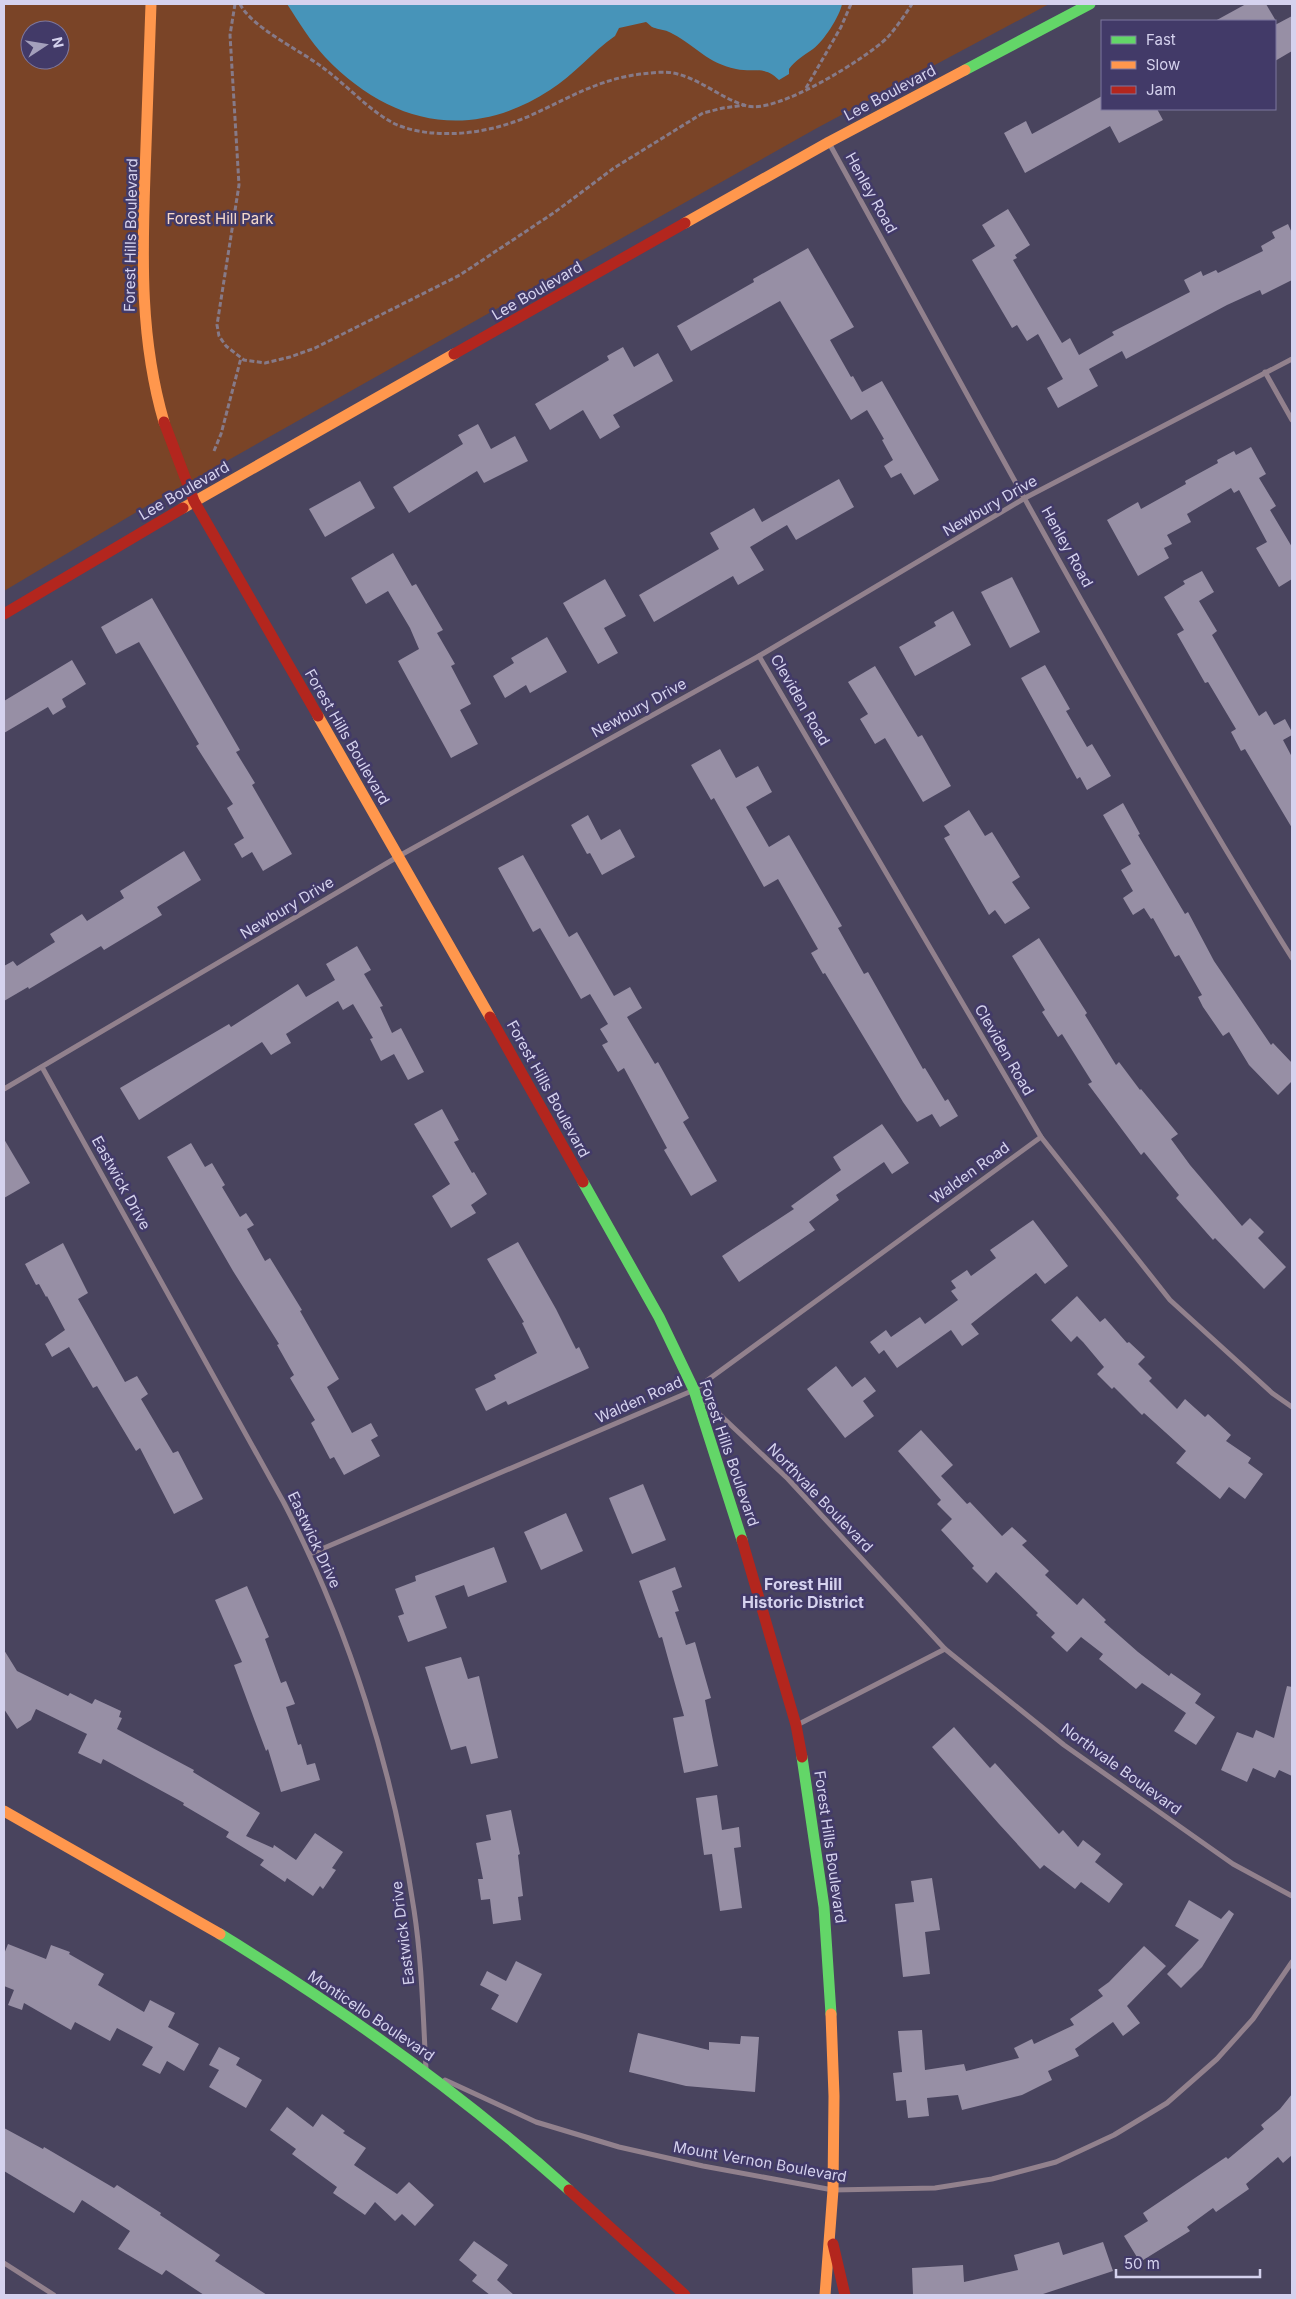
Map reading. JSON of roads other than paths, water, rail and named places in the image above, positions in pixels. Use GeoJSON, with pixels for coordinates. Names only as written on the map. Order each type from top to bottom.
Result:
{"type":"FeatureCollection","features":[{"type":"Feature","properties":{"kind":"street","name":"Forest Hills Boulevard"},"geometry":{"type":"LineString","coordinates":[[151,4],[143,211],[144,318],[150,367],[163,421],[194,501],[399,856],[659,1316],[694,1390],[748,1559],[796,1725],[813,1824],[829,1963],[834,2096],[833,2190],[825,2295]]}},
{"type":"Feature","properties":{"kind":"street","name":"Lee Boulevard"},"geometry":{"type":"LineString","coordinates":[[4,614],[194,501],[829,142],[1090,4]]}},
{"type":"Feature","properties":{"kind":"street","name":"Henley Road"},"geometry":{"type":"LineString","coordinates":[[829,142],[1025,498],[1213,831],[1292,958]]}},
{"type":"Feature","properties":{"kind":"street","name":"Newbury Drive"},"geometry":{"type":"LineString","coordinates":[[4,1089],[399,856],[759,656],[1025,498],[1292,359]]}},
{"type":"Feature","properties":{"kind":"street"},"geometry":{"type":"LineString","coordinates":[[1265,372],[1292,420]]}},
{"type":"Feature","properties":{"kind":"street","name":"Cleviden Road"},"geometry":{"type":"LineString","coordinates":[[759,656],[1041,1137],[1170,1300],[1272,1393],[1292,1407]]}},
{"type":"Feature","properties":{"kind":"street","name":"Eastwick Drive"},"geometry":{"type":"LineString","coordinates":[[42,1067],[310,1554],[351,1658],[385,1767],[403,1841],[415,1911],[426,2071]]}},
{"type":"Feature","properties":{"kind":"street","name":"Walden Road"},"geometry":{"type":"LineString","coordinates":[[310,1554],[694,1390],[1041,1137]]}},
{"type":"Feature","properties":{"kind":"street","name":"Northvale Boulevard"},"geometry":{"type":"LineString","coordinates":[[694,1390],[788,1479],[945,1649],[1064,1745],[1233,1864],[1292,1896]]}},
{"type":"Feature","properties":{"kind":"street"},"geometry":{"type":"LineString","coordinates":[[796,1725],[945,1649]]}},
{"type":"Feature","properties":{"kind":"street","name":"Monticello Boulevard"},"geometry":{"type":"LineString","coordinates":[[4,1811],[200,1921],[342,2013],[426,2071],[487,2118],[582,2200],[685,2295]]}},
{"type":"Feature","properties":{"kind":"street","name":"Mount Vernon Boulevard"},"geometry":{"type":"LineString","coordinates":[[426,2071],[536,2122],[619,2147],[703,2166],[833,2190],[935,2188],[992,2179],[1056,2162],[1114,2135],[1167,2103],[1217,2059],[1253,2019],[1292,1962]]}},
{"type":"Feature","properties":{"kind":"street","name":"Forest Hills Boulevard"},"geometry":{"type":"LineString","coordinates":[[830,2230],[845,2295]]}},
{"type":"Feature","properties":{"kind":"street"},"geometry":{"type":"LineString","coordinates":[[4,2263],[54,2295]]}},
{"type":"Feature","properties":{"kind":"water"},"geometry":{"type":"Polygon","coordinates":[[[287,4],[842,4],[835,22],[826,35],[813,49],[794,63],[789,69],[789,74],[779,80],[774,75],[764,71],[736,69],[717,63],[671,33],[653,27],[646,22],[619,28],[615,36],[567,77],[550,90],[520,107],[490,117],[460,121],[431,119],[403,111],[376,98],[350,80],[325,57],[287,4]]]}},
{"type":"Feature","properties":{"kind":"district","name":"Forest Hill Historic District"},"geometry":{"type":"Point","coordinates":[803,1593]}},
{"type":"Feature","properties":{"kind":"park label","name":"Forest Hill Park"},"geometry":{"type":"Point","coordinates":[220,219]}}]}
